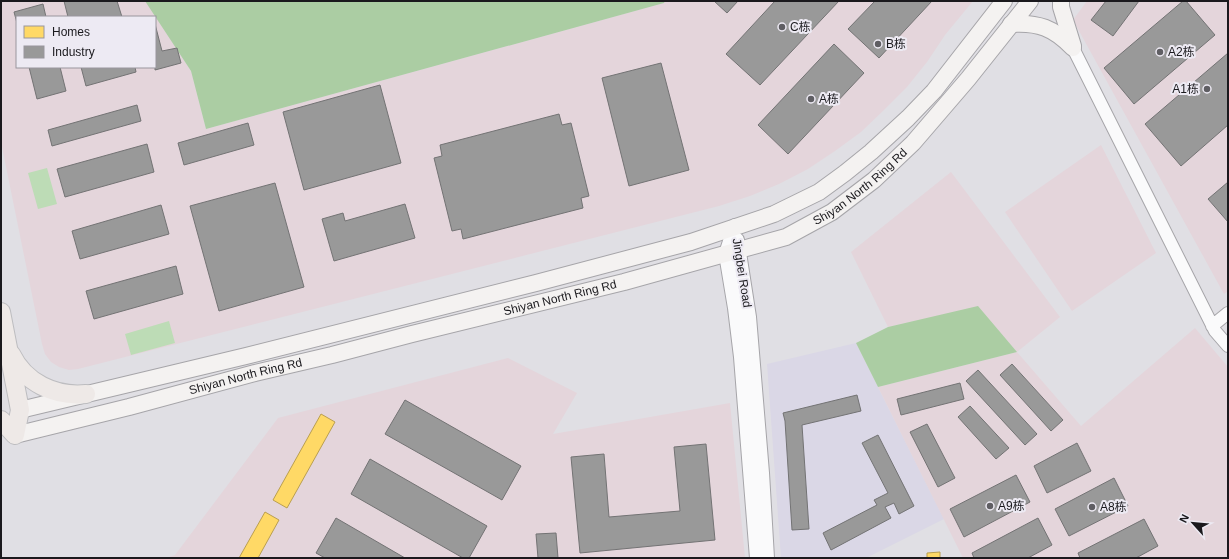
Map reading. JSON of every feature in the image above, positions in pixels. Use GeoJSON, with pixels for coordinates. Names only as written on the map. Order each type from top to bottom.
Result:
{"type":"FeatureCollection","features":[{"type":"Feature","properties":{"kind":"main road","name":"Shiyan North Ring Rd"},"geometry":{"type":"LineString","coordinates":[[1,416],[20,410],[246,356],[536,283],[691,242],[774,214],[819,192],[846,173],[908,118],[934,90],[1004,1]]}},
{"type":"Feature","properties":{"kind":"main road","name":"Shiyan North Ring Rd"},"geometry":{"type":"LineString","coordinates":[[8,437],[129,407],[255,373],[624,282],[786,237],[832,212],[874,180],[913,143],[968,79],[1030,1]]}},
{"type":"Feature","properties":{"kind":"main road"},"geometry":{"type":"LineString","coordinates":[[1061,1],[1061,7],[1073,48]]}},
{"type":"Feature","properties":{"kind":"main road"},"geometry":{"type":"LineString","coordinates":[[1011,24],[1025,23],[1039,25],[1052,30],[1073,48]]}},
{"type":"Feature","properties":{"kind":"main road"},"geometry":{"type":"LineString","coordinates":[[1,312],[20,410],[8,437]]}},
{"type":"Feature","properties":{"kind":"main road"},"geometry":{"type":"LineString","coordinates":[[8,350],[20,369],[38,384],[65,394],[86,394]]}},
{"type":"Feature","properties":{"kind":"main road"},"geometry":{"type":"LineString","coordinates":[[1,420],[8,437]]}},
{"type":"Feature","properties":{"kind":"street"},"geometry":{"type":"LineString","coordinates":[[1073,48],[1212,326],[1228,346]]}},
{"type":"Feature","properties":{"kind":"street","name":"Jingbei Road"},"geometry":{"type":"LineString","coordinates":[[735,226],[732,252],[735,308],[741,357],[757,558]]}},
{"type":"Feature","properties":{"kind":"street","name":"Jingbei Road"},"geometry":{"type":"LineString","coordinates":[[732,252],[749,317],[762,473],[767,558]]}},
{"type":"Feature","properties":{"kind":"street"},"geometry":{"type":"LineString","coordinates":[[1212,326],[1228,312]]}},
{"type":"Feature","properties":{"kind":"shaded area"},"geometry":{"type":"Polygon","coordinates":[[[1,1],[146,1],[156,16],[16,16],[16,68],[156,68],[156,17],[191,71],[206,129],[664,3],[665,1],[973,1],[945,35],[927,62],[907,87],[861,132],[808,169],[779,184],[750,196],[719,206],[78,369],[69,370],[59,367],[51,362],[45,354],[1,142],[1,1]]]}},
{"type":"Feature","properties":{"kind":"shaded area"},"geometry":{"type":"Polygon","coordinates":[[[1087,1],[1228,1],[1228,291],[1224,294],[1073,20],[1087,1]]]}},
{"type":"Feature","properties":{"kind":"shaded area"},"geometry":{"type":"Polygon","coordinates":[[[1101,145],[1156,253],[1072,311],[1005,212],[1101,145]]]}},
{"type":"Feature","properties":{"kind":"shaded area"},"geometry":{"type":"Polygon","coordinates":[[[951,172],[1060,317],[1017,352],[978,307],[888,327],[851,252],[951,172]]]}},
{"type":"Feature","properties":{"kind":"shaded area"},"geometry":{"type":"Polygon","coordinates":[[[1195,328],[1228,367],[1228,558],[963,558],[878,387],[1017,352],[1081,426],[1195,328]]]}},
{"type":"Feature","properties":{"kind":"shaded area"},"geometry":{"type":"Polygon","coordinates":[[[856,343],[944,519],[866,558],[781,558],[767,364],[856,343]]]}},
{"type":"Feature","properties":{"kind":"shaded area"},"geometry":{"type":"Polygon","coordinates":[[[508,358],[577,393],[553,434],[730,403],[745,558],[166,558],[175,555],[278,418],[508,358]]]}},
{"type":"Feature","properties":{"kind":"green space"},"geometry":{"type":"Polygon","coordinates":[[[145,1],[665,1],[664,3],[206,129],[191,71],[145,1]]]}},
{"type":"Feature","properties":{"kind":"green space"},"geometry":{"type":"Polygon","coordinates":[[[47,168],[57,204],[38,209],[28,173],[47,168]]]}},
{"type":"Feature","properties":{"kind":"green space"},"geometry":{"type":"Polygon","coordinates":[[[978,306],[1017,352],[878,387],[856,343],[888,327],[978,306]]]}},
{"type":"Feature","properties":{"kind":"green space"},"geometry":{"type":"Polygon","coordinates":[[[169,321],[175,343],[131,355],[125,334],[169,321]]]}},
{"type":"Feature","properties":{"kind":"building: Homes"},"geometry":{"type":"Polygon","coordinates":[[[321,414],[335,422],[287,508],[273,500],[321,414]]]}},
{"type":"Feature","properties":{"kind":"building: Homes"},"geometry":{"type":"Polygon","coordinates":[[[265,512],[279,520],[258,558],[239,558],[265,512]]]}},
{"type":"Feature","properties":{"kind":"building: Homes"},"geometry":{"type":"Polygon","coordinates":[[[940,552],[940,558],[927,558],[927,553],[940,552]]]}},
{"type":"Feature","properties":{"kind":"building: Industry"},"geometry":{"type":"Polygon","coordinates":[[[64,1],[117,1],[122,16],[68,16],[64,1]]]}},
{"type":"Feature","properties":{"kind":"building: Industry"},"geometry":{"type":"Polygon","coordinates":[[[714,1],[738,1],[727,13],[714,1]]]}},
{"type":"Feature","properties":{"kind":"building: Industry","name":"C栋"},"geometry":{"type":"Polygon","coordinates":[[[775,1],[839,1],[760,85],[726,54],[775,1]]]}},
{"type":"Feature","properties":{"kind":"building: Industry","name":"B栋"},"geometry":{"type":"Polygon","coordinates":[[[875,1],[932,1],[879,58],[848,29],[875,1]]]}},
{"type":"Feature","properties":{"kind":"building: Industry"},"geometry":{"type":"Polygon","coordinates":[[[1106,1],[1139,1],[1113,36],[1091,20],[1106,1]]]}},
{"type":"Feature","properties":{"kind":"building: Industry","name":"A2栋"},"geometry":{"type":"Polygon","coordinates":[[[1183,1],[1186,1],[1215,35],[1134,104],[1104,68],[1183,1]]]}},
{"type":"Feature","properties":{"kind":"building: Industry"},"geometry":{"type":"Polygon","coordinates":[[[43,4],[46,16],[16,16],[16,19],[14,12],[43,4]]]}},
{"type":"Feature","properties":{"kind":"building: Industry"},"geometry":{"type":"Polygon","coordinates":[[[156,28],[162,51],[177,48],[181,63],[155,70],[156,28]]]}},
{"type":"Feature","properties":{"kind":"building: Industry","name":"A栋"},"geometry":{"type":"Polygon","coordinates":[[[834,44],[864,73],[788,154],[758,125],[834,44]]]}},
{"type":"Feature","properties":{"kind":"building: Industry","name":"A1栋"},"geometry":{"type":"Polygon","coordinates":[[[1228,53],[1228,125],[1181,166],[1145,124],[1228,53]]]}},
{"type":"Feature","properties":{"kind":"building: Industry"},"geometry":{"type":"Polygon","coordinates":[[[661,63],[689,170],[629,186],[602,78],[661,63]]]}},
{"type":"Feature","properties":{"kind":"building: Industry"},"geometry":{"type":"Polygon","coordinates":[[[29,68],[60,68],[66,91],[37,99],[29,68]]]}},
{"type":"Feature","properties":{"kind":"building: Industry"},"geometry":{"type":"Polygon","coordinates":[[[81,68],[135,68],[136,72],[86,86],[81,68]]]}},
{"type":"Feature","properties":{"kind":"building: Industry"},"geometry":{"type":"Polygon","coordinates":[[[380,85],[401,163],[304,190],[283,112],[380,85]]]}},
{"type":"Feature","properties":{"kind":"building: Industry"},"geometry":{"type":"Polygon","coordinates":[[[137,105],[141,121],[52,146],[48,130],[137,105]]]}},
{"type":"Feature","properties":{"kind":"building: Industry"},"geometry":{"type":"Polygon","coordinates":[[[559,114],[562,125],[571,123],[589,196],[581,198],[583,208],[463,239],[461,229],[452,231],[434,158],[442,156],[440,145],[559,114]]]}},
{"type":"Feature","properties":{"kind":"building: Industry"},"geometry":{"type":"Polygon","coordinates":[[[248,123],[254,145],[184,165],[178,143],[248,123]]]}},
{"type":"Feature","properties":{"kind":"building: Industry"},"geometry":{"type":"Polygon","coordinates":[[[147,144],[154,172],[65,197],[57,169],[147,144]]]}},
{"type":"Feature","properties":{"kind":"building: Industry"},"geometry":{"type":"Polygon","coordinates":[[[1228,182],[1228,222],[1208,199],[1228,182]]]}},
{"type":"Feature","properties":{"kind":"building: Industry"},"geometry":{"type":"Polygon","coordinates":[[[275,183],[304,287],[219,311],[190,206],[275,183]]]}},
{"type":"Feature","properties":{"kind":"building: Industry"},"geometry":{"type":"Polygon","coordinates":[[[405,204],[415,238],[334,261],[322,219],[343,213],[345,221],[405,204]]]}},
{"type":"Feature","properties":{"kind":"building: Industry"},"geometry":{"type":"Polygon","coordinates":[[[161,205],[169,234],[80,259],[72,231],[161,205]]]}},
{"type":"Feature","properties":{"kind":"building: Industry"},"geometry":{"type":"Polygon","coordinates":[[[176,266],[183,294],[94,319],[86,291],[176,266]]]}},
{"type":"Feature","properties":{"kind":"building: Industry"},"geometry":{"type":"Polygon","coordinates":[[[1012,364],[1063,420],[1051,431],[1000,375],[1012,364]]]}},
{"type":"Feature","properties":{"kind":"building: Industry"},"geometry":{"type":"Polygon","coordinates":[[[978,370],[1037,434],[1025,445],[966,381],[978,370]]]}},
{"type":"Feature","properties":{"kind":"building: Industry"},"geometry":{"type":"Polygon","coordinates":[[[960,383],[964,399],[901,415],[897,399],[960,383]]]}},
{"type":"Feature","properties":{"kind":"building: Industry"},"geometry":{"type":"Polygon","coordinates":[[[857,395],[861,411],[802,425],[809,529],[792,530],[785,421],[783,413],[857,395]]]}},
{"type":"Feature","properties":{"kind":"building: Industry"},"geometry":{"type":"Polygon","coordinates":[[[405,400],[521,466],[502,500],[385,434],[405,400]]]}},
{"type":"Feature","properties":{"kind":"building: Industry"},"geometry":{"type":"Polygon","coordinates":[[[970,406],[1009,448],[996,459],[958,417],[970,406]]]}},
{"type":"Feature","properties":{"kind":"building: Industry"},"geometry":{"type":"Polygon","coordinates":[[[927,424],[955,478],[938,487],[910,432],[927,424]]]}},
{"type":"Feature","properties":{"kind":"building: Industry"},"geometry":{"type":"Polygon","coordinates":[[[878,435],[914,506],[899,514],[894,503],[885,507],[891,518],[831,550],[823,533],[877,505],[874,500],[888,493],[862,443],[878,435]]]}},
{"type":"Feature","properties":{"kind":"building: Industry"},"geometry":{"type":"Polygon","coordinates":[[[1077,443],[1091,471],[1047,493],[1034,466],[1077,443]]]}},
{"type":"Feature","properties":{"kind":"building: Industry"},"geometry":{"type":"Polygon","coordinates":[[[706,444],[715,540],[580,553],[571,457],[604,454],[609,517],[680,511],[674,447],[706,444]]]}},
{"type":"Feature","properties":{"kind":"building: Industry"},"geometry":{"type":"Polygon","coordinates":[[[370,459],[487,526],[469,558],[463,558],[351,494],[370,459]]]}},
{"type":"Feature","properties":{"kind":"building: Industry","name":"A9栋"},"geometry":{"type":"Polygon","coordinates":[[[1016,475],[1030,502],[964,537],[950,509],[1016,475]]]}},
{"type":"Feature","properties":{"kind":"building: Industry","name":"A8栋"},"geometry":{"type":"Polygon","coordinates":[[[1114,478],[1128,506],[1069,536],[1055,509],[1114,478]]]}},
{"type":"Feature","properties":{"kind":"building: Industry"},"geometry":{"type":"Polygon","coordinates":[[[336,518],[405,558],[325,558],[316,553],[336,518]]]}},
{"type":"Feature","properties":{"kind":"building: Industry"},"geometry":{"type":"Polygon","coordinates":[[[1038,518],[1052,545],[1028,558],[974,558],[972,553],[1038,518]]]}},
{"type":"Feature","properties":{"kind":"building: Industry"},"geometry":{"type":"Polygon","coordinates":[[[1144,519],[1158,546],[1136,558],[1080,558],[1078,553],[1144,519]]]}},
{"type":"Feature","properties":{"kind":"building: Industry"},"geometry":{"type":"Polygon","coordinates":[[[556,533],[558,558],[538,558],[536,534],[556,533]]]}},
{"type":"Feature","properties":{"kind":"place","name":"C栋"},"geometry":{"type":"Point","coordinates":[782,27]}},
{"type":"Feature","properties":{"kind":"place","name":"B栋"},"geometry":{"type":"Point","coordinates":[878,44]}},
{"type":"Feature","properties":{"kind":"place","name":"A2栋"},"geometry":{"type":"Point","coordinates":[1160,52]}},
{"type":"Feature","properties":{"kind":"place","name":"A1栋"},"geometry":{"type":"Point","coordinates":[1207,89]}},
{"type":"Feature","properties":{"kind":"place","name":"A栋"},"geometry":{"type":"Point","coordinates":[811,99]}},
{"type":"Feature","properties":{"kind":"place","name":"A9栋"},"geometry":{"type":"Point","coordinates":[990,506]}},
{"type":"Feature","properties":{"kind":"place","name":"A8栋"},"geometry":{"type":"Point","coordinates":[1092,507]}}]}
